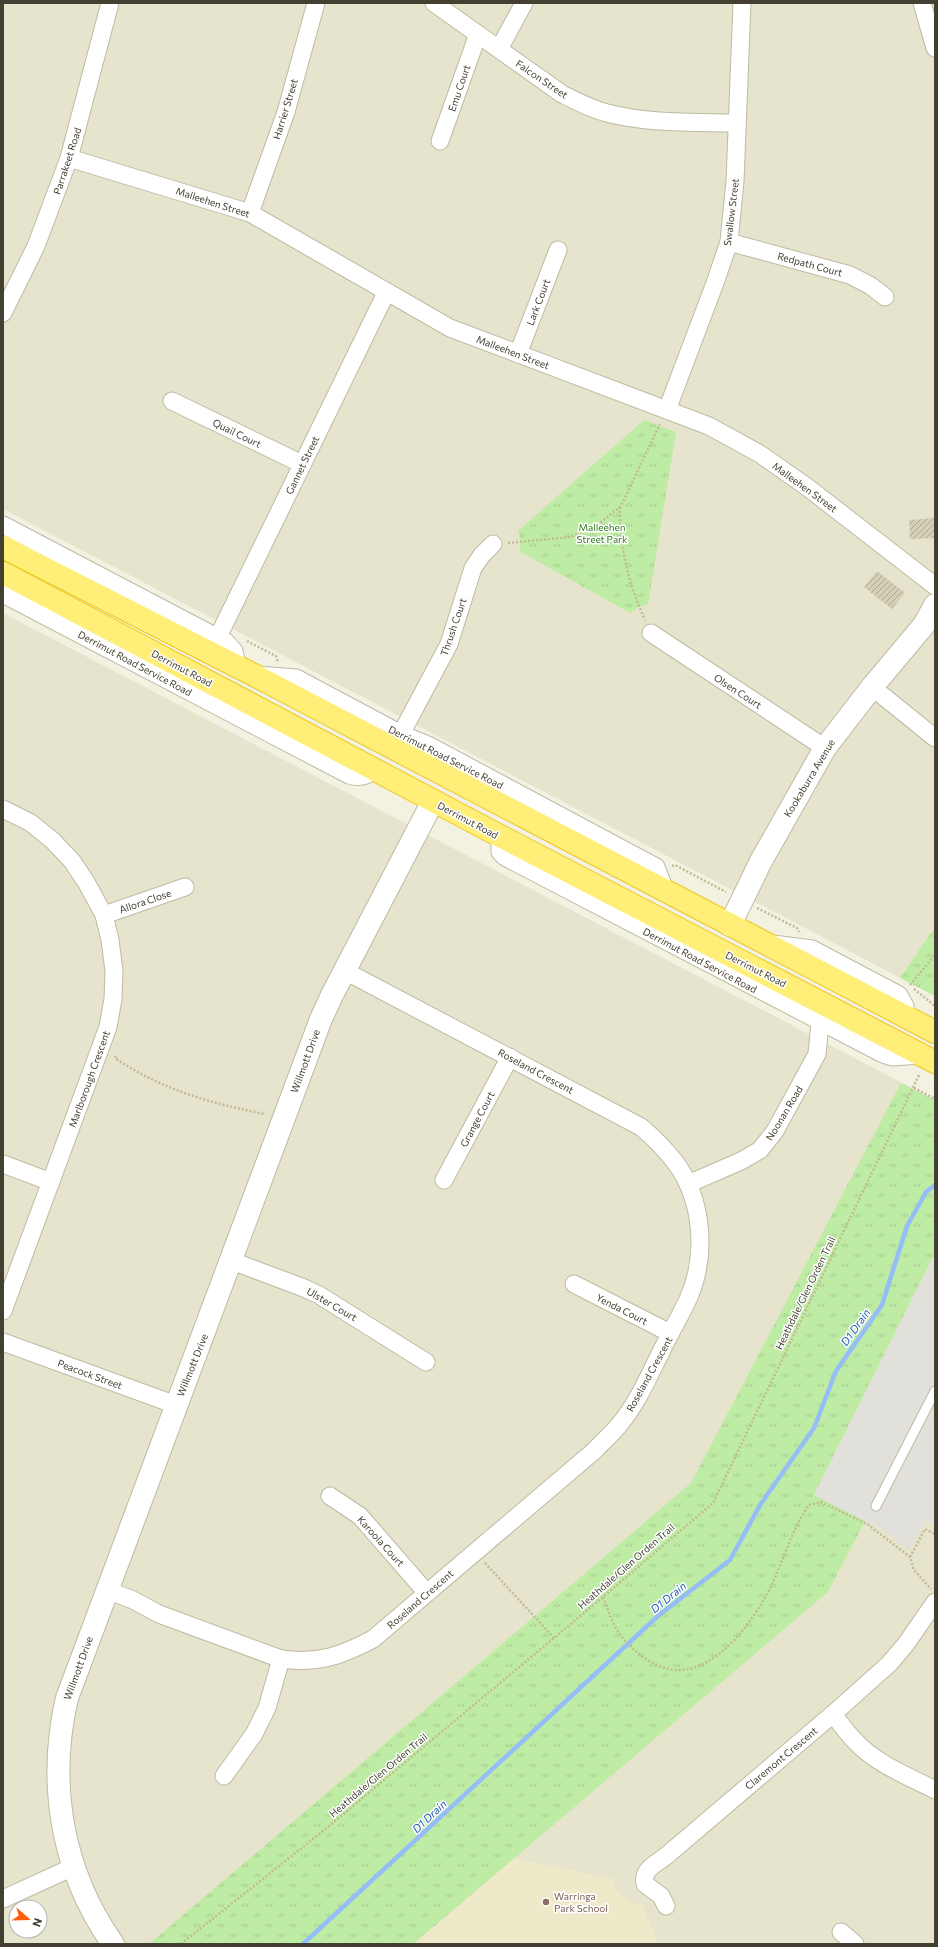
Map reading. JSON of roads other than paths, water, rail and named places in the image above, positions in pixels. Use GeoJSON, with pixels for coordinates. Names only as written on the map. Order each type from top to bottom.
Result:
{"type":"FeatureCollection","features":[{"type":"Feature","properties":{"kind":"highway"},"geometry":{"type":"LineString","coordinates":[[3,547],[210,643],[245,670],[935,1032]]}},
{"type":"Feature","properties":{"kind":"highway","name":"Derrimut Road"},"geometry":{"type":"LineString","coordinates":[[3,573],[374,770],[717,949],[925,1064]]}},
{"type":"Feature","properties":{"kind":"highway"},"geometry":{"type":"LineString","coordinates":[[210,643],[194,655],[192,660],[194,667],[214,685]]}},
{"type":"Feature","properties":{"kind":"highway"},"geometry":{"type":"LineString","coordinates":[[367,734],[378,755],[378,762],[374,770]]}},
{"type":"Feature","properties":{"kind":"highway"},"geometry":{"type":"LineString","coordinates":[[434,801],[447,776]]}},
{"type":"Feature","properties":{"kind":"highway"},"geometry":{"type":"LineString","coordinates":[[717,949],[730,924]]}},
{"type":"Feature","properties":{"kind":"street","name":"Parrakeet Road"},"geometry":{"type":"LineString","coordinates":[[3,313],[36,246],[69,158],[110,3]]}},
{"type":"Feature","properties":{"kind":"street","name":"Harrier Street"},"geometry":{"type":"LineString","coordinates":[[250,213],[286,112],[316,3]]}},
{"type":"Feature","properties":{"kind":"street","name":"Falcon Street"},"geometry":{"type":"LineString","coordinates":[[434,3],[562,94],[606,113],[643,120],[737,123]]}},
{"type":"Feature","properties":{"kind":"street"},"geometry":{"type":"LineString","coordinates":[[499,49],[524,3]]}},
{"type":"Feature","properties":{"kind":"street","name":"Swallow Street"},"geometry":{"type":"LineString","coordinates":[[667,410],[729,242],[735,181],[742,3]]}},
{"type":"Feature","properties":{"kind":"street"},"geometry":{"type":"LineString","coordinates":[[922,3],[935,48]]}},
{"type":"Feature","properties":{"kind":"street","name":"Emu Court"},"geometry":{"type":"LineString","coordinates":[[440,141],[478,34]]}},
{"type":"Feature","properties":{"kind":"street","name":"Malleehen Street"},"geometry":{"type":"LineString","coordinates":[[69,158],[250,213],[386,293],[450,328],[709,426],[760,454],[807,487],[935,586]]}},
{"type":"Feature","properties":{"kind":"street","name":"Redpath Court"},"geometry":{"type":"LineString","coordinates":[[729,242],[850,275],[871,286],[885,297]]}},
{"type":"Feature","properties":{"kind":"street","name":"Lark Court"},"geometry":{"type":"LineString","coordinates":[[518,354],[558,250]]}},
{"type":"Feature","properties":{"kind":"street","name":"Gannet Street"},"geometry":{"type":"LineString","coordinates":[[210,643],[302,464],[386,293]]}},
{"type":"Feature","properties":{"kind":"street","name":"Quail Court"},"geometry":{"type":"LineString","coordinates":[[172,401],[302,464]]}},
{"type":"Feature","properties":{"kind":"street"},"geometry":{"type":"LineString","coordinates":[[3,525],[210,643]]}},
{"type":"Feature","properties":{"kind":"street","name":"Thrush Court"},"geometry":{"type":"LineString","coordinates":[[401,734],[449,644],[473,568],[482,555],[493,544]]}},
{"type":"Feature","properties":{"kind":"street","name":"Derrimut Road Service Road"},"geometry":{"type":"LineString","coordinates":[[3,594],[349,775],[362,776],[374,770]]}},
{"type":"Feature","properties":{"kind":"street","name":"Kookaburra Avenue"},"geometry":{"type":"LineString","coordinates":[[730,924],[761,861],[825,748],[872,687],[924,625],[935,605]]}},
{"type":"Feature","properties":{"kind":"street","name":"Olsen Court"},"geometry":{"type":"LineString","coordinates":[[651,633],[825,748]]}},
{"type":"Feature","properties":{"kind":"street","name":"Derrimut Road Service Road"},"geometry":{"type":"LineString","coordinates":[[245,670],[296,678],[401,734],[428,745],[656,867],[660,873],[665,890]]}},
{"type":"Feature","properties":{"kind":"street"},"geometry":{"type":"LineString","coordinates":[[872,687],[935,738]]}},
{"type":"Feature","properties":{"kind":"street","name":"Willmott Drive"},"geometry":{"type":"LineString","coordinates":[[113,1944],[91,1907],[73,1867],[64,1834],[59,1800],[58,1760],[61,1723],[67,1698],[176,1405],[232,1261],[321,1019],[434,801]]}},
{"type":"Feature","properties":{"kind":"street","name":"Marlborough Crescent"},"geometry":{"type":"LineString","coordinates":[[3,808],[31,823],[53,840],[72,861],[86,882],[104,915],[110,940],[114,971],[108,1027],[3,1311]]}},
{"type":"Feature","properties":{"kind":"street","name":"Derrimut Road Service Road"},"geometry":{"type":"LineString","coordinates":[[500,836],[500,852],[505,857],[820,1023],[883,1054],[925,1064]]}},
{"type":"Feature","properties":{"kind":"street","name":"Allora Close"},"geometry":{"type":"LineString","coordinates":[[104,915],[185,887]]}},
{"type":"Feature","properties":{"kind":"street","name":"Roseland Crescent"},"geometry":{"type":"LineString","coordinates":[[106,1594],[133,1600],[159,1614],[281,1659],[299,1662],[346,1653],[373,1639],[426,1592],[594,1451],[620,1424],[636,1399],[689,1296],[697,1270],[700,1240],[697,1210],[688,1184],[676,1162],[658,1142],[641,1127],[345,971]]}},
{"type":"Feature","properties":{"kind":"street","name":"Noonan Road"},"geometry":{"type":"LineString","coordinates":[[688,1184],[741,1161],[760,1150],[775,1131],[817,1054],[820,1023]]}},
{"type":"Feature","properties":{"kind":"street","name":"Grange Court"},"geometry":{"type":"LineString","coordinates":[[444,1180],[510,1057]]}},
{"type":"Feature","properties":{"kind":"street"},"geometry":{"type":"LineString","coordinates":[[3,1164],[51,1182]]}},
{"type":"Feature","properties":{"kind":"street","name":"Ulster Court"},"geometry":{"type":"LineString","coordinates":[[232,1261],[319,1295],[426,1362]]}},
{"type":"Feature","properties":{"kind":"street","name":"Yenda Court"},"geometry":{"type":"LineString","coordinates":[[574,1284],[670,1333]]}},
{"type":"Feature","properties":{"kind":"street","name":"Peacock Street"},"geometry":{"type":"LineString","coordinates":[[3,1342],[176,1405]]}},
{"type":"Feature","properties":{"kind":"street","name":"Karoola Court"},"geometry":{"type":"LineString","coordinates":[[330,1496],[360,1516],[426,1592]]}},
{"type":"Feature","properties":{"kind":"street","name":"Claremont Crescent"},"geometry":{"type":"LineString","coordinates":[[666,1906],[661,1896],[645,1884],[644,1876],[646,1871],[672,1851],[833,1714],[889,1664],[906,1644],[930,1607],[935,1602]]}},
{"type":"Feature","properties":{"kind":"street"},"geometry":{"type":"LineString","coordinates":[[224,1776],[254,1734],[267,1708],[281,1659]]}},
{"type":"Feature","properties":{"kind":"street"},"geometry":{"type":"LineString","coordinates":[[833,1714],[855,1742],[868,1753],[882,1763],[935,1790]]}},
{"type":"Feature","properties":{"kind":"street"},"geometry":{"type":"LineString","coordinates":[[3,1899],[73,1867]]}},
{"type":"Feature","properties":{"kind":"street"},"geometry":{"type":"LineString","coordinates":[[841,1932],[855,1944]]}},
{"type":"Feature","properties":{"kind":"lane"},"geometry":{"type":"LineString","coordinates":[[876,1506],[935,1391]]}},
{"type":"Feature","properties":{"kind":"waterway","name":"D1 Drain"},"geometry":{"type":"LineString","coordinates":[[303,1944],[658,1616],[730,1560],[760,1505],[814,1428],[836,1371],[882,1305],[907,1226],[926,1192],[935,1185]]}},
{"type":"Feature","properties":{"kind":"place","name":"Warringa Park School"},"geometry":{"type":"Point","coordinates":[546,1902]}},
{"type":"Feature","properties":{"kind":"park label","name":"Malleehen Street Park"},"geometry":{"type":"Point","coordinates":[602,532]}}]}
